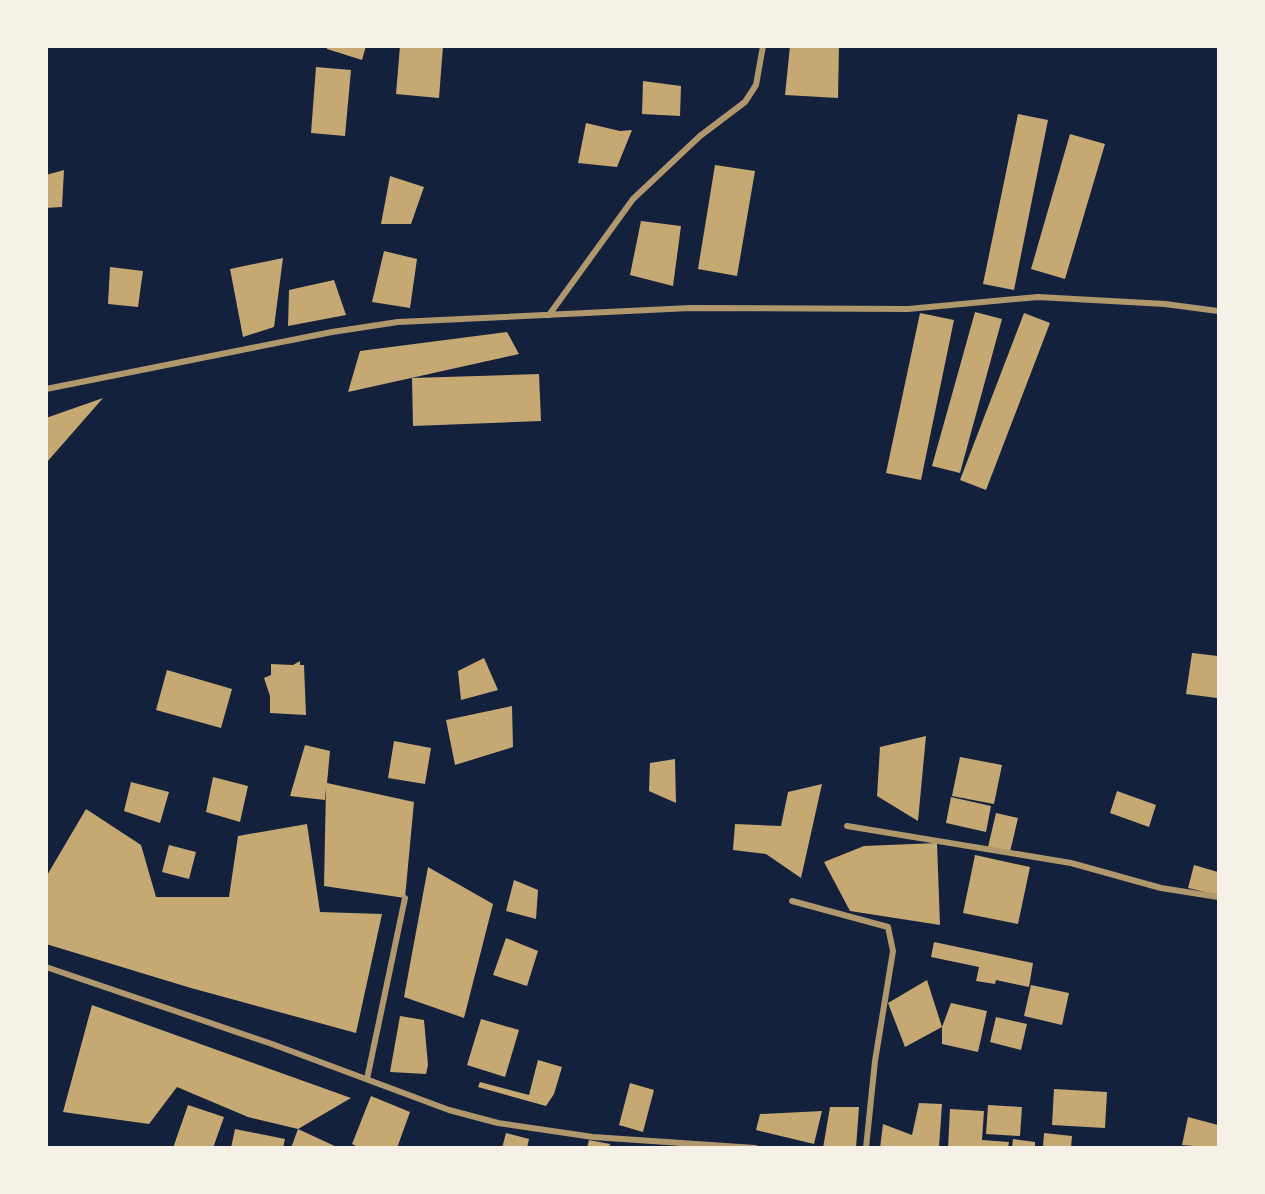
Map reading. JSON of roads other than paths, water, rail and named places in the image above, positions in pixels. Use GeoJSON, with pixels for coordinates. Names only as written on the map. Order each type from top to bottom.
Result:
{"type":"FeatureCollection","features":[{"type":"Feature","properties":{"kind":"street"},"geometry":{"type":"LineString","coordinates":[[549,315],[633,199],[700,136],[745,102],[756,85],[763,46]]}},
{"type":"Feature","properties":{"kind":"street"},"geometry":{"type":"LineString","coordinates":[[46,389],[387,324],[690,308],[908,309],[1038,297],[1165,304],[1218,311]]}},
{"type":"Feature","properties":{"kind":"street"},"geometry":{"type":"LineString","coordinates":[[847,826],[1056,860],[1161,888],[1218,897]]}},
{"type":"Feature","properties":{"kind":"street"},"geometry":{"type":"LineString","coordinates":[[367,1079],[405,898]]}},
{"type":"Feature","properties":{"kind":"street"},"geometry":{"type":"LineString","coordinates":[[792,901],[852,919],[877,922],[888,927],[892,935],[893,951],[875,1060],[866,1148]]}},
{"type":"Feature","properties":{"kind":"street"},"geometry":{"type":"LineString","coordinates":[[46,967],[449,1110],[498,1122],[593,1137],[754,1148]]}}]}
